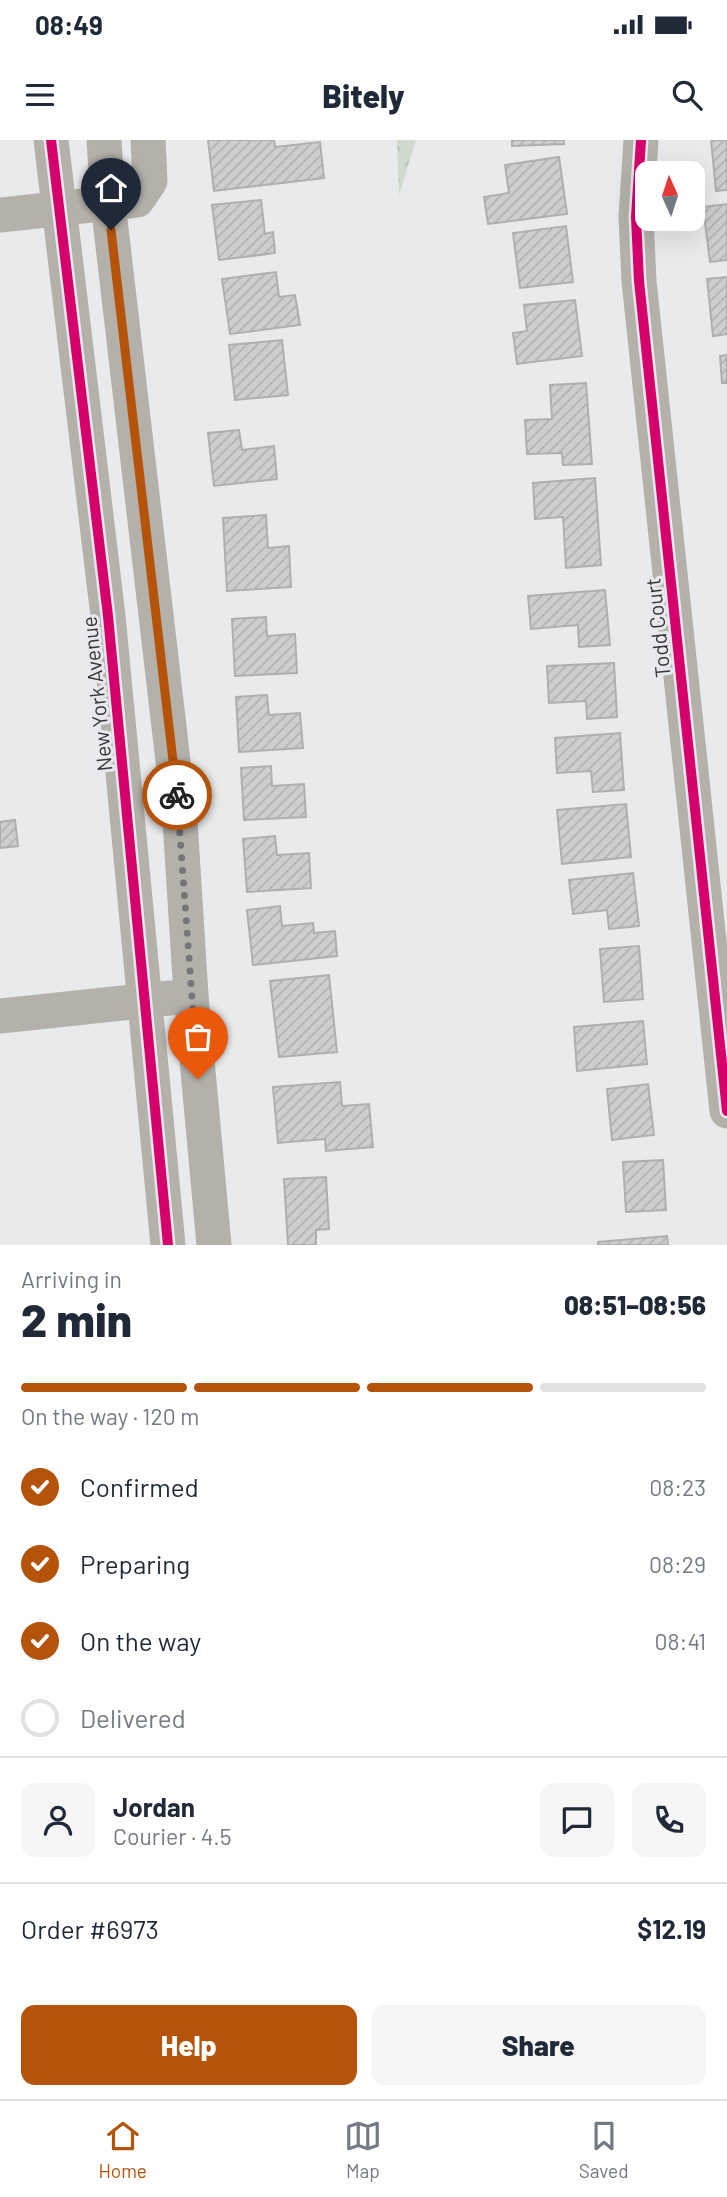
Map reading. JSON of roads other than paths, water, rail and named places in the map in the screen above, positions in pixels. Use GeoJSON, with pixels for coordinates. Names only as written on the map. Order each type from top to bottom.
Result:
{"type":"FeatureCollection","features":[{"type":"Feature","properties":{"kind":"street","name":"New York Avenue"},"geometry":{"type":"LineString","coordinates":[[51,140],[108,616],[169,1245]]}},
{"type":"Feature","properties":{"kind":"street"},"geometry":{"type":"LineString","coordinates":[[104,140],[108,204],[180,821],[191,995],[214,1245]]}},
{"type":"Feature","properties":{"kind":"street"},"geometry":{"type":"LineString","coordinates":[[0,215],[137,200],[150,181],[148,140]]}},
{"type":"Feature","properties":{"kind":"street","name":"Todd Court"},"geometry":{"type":"LineString","coordinates":[[641,140],[636,217],[639,281],[727,1111]]}},
{"type":"Feature","properties":{"kind":"street"},"geometry":{"type":"LineString","coordinates":[[0,1016],[191,995]]}}]}
